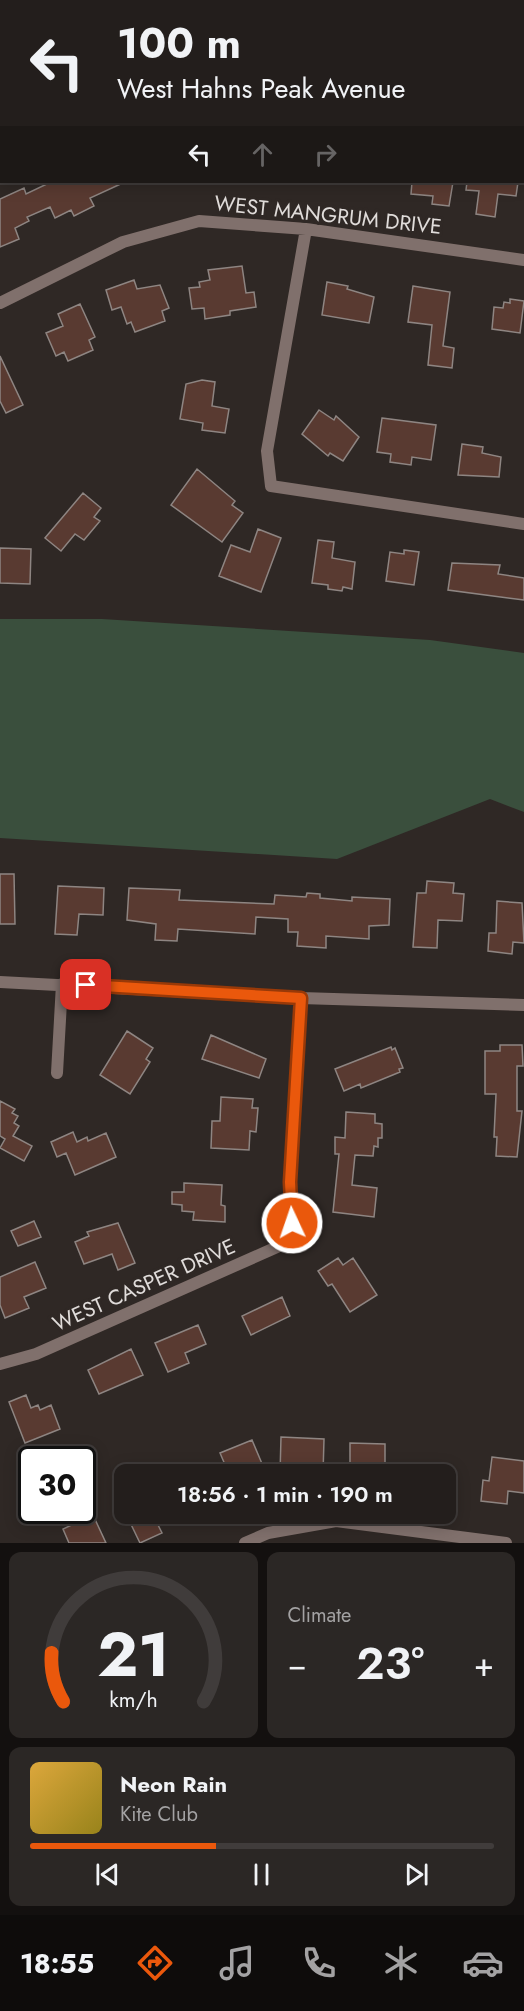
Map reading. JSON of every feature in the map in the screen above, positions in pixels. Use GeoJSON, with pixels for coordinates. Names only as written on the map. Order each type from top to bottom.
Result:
{"type":"FeatureCollection","features":[{"type":"Feature","properties":{"kind":"street","name":"WEST MANGRUM DRIVE"},"geometry":{"type":"LineString","coordinates":[[0,303],[123,242],[199,220],[306,228],[524,260]]}},
{"type":"Feature","properties":{"kind":"street"},"geometry":{"type":"LineString","coordinates":[[306,228],[267,451],[271,486],[524,524]]}},
{"type":"Feature","properties":{"kind":"street"},"geometry":{"type":"LineString","coordinates":[[0,982],[301,998],[524,1005]]}},
{"type":"Feature","properties":{"kind":"street"},"geometry":{"type":"LineString","coordinates":[[57,1073],[62,984]]}},
{"type":"Feature","properties":{"kind":"street","name":"WEST CASPER DRIVE"},"geometry":{"type":"LineString","coordinates":[[0,1364],[36,1354],[277,1247],[292,1223],[290,1182],[301,998]]}},
{"type":"Feature","properties":{"kind":"street"},"geometry":{"type":"LineString","coordinates":[[245,1543],[268,1533],[336,1521],[506,1543]]}},
{"type":"Feature","properties":{"kind":"green space"},"geometry":{"type":"Polygon","coordinates":[[[0,619],[102,619],[430,640],[524,653],[524,812],[490,799],[337,859],[0,838],[0,619]]]}},
{"type":"Feature","properties":{"kind":"building"},"geometry":{"type":"Polygon","coordinates":[[[49,183],[123,183],[90,198],[94,206],[74,216],[71,210],[55,218],[50,207],[27,217],[29,221],[15,228],[19,239],[0,247],[0,199],[24,188],[26,194],[49,183]]]}},
{"type":"Feature","properties":{"kind":"building"},"geometry":{"type":"Polygon","coordinates":[[[412,183],[453,183],[449,206],[432,204],[433,196],[411,194],[412,183]]]}},
{"type":"Feature","properties":{"kind":"building"},"geometry":{"type":"Polygon","coordinates":[[[467,183],[518,183],[516,196],[498,194],[495,217],[476,214],[479,191],[466,190],[467,183]]]}},
{"type":"Feature","properties":{"kind":"building"},"geometry":{"type":"Polygon","coordinates":[[[242,266],[246,293],[254,292],[256,307],[230,311],[230,315],[205,319],[204,308],[192,309],[189,288],[200,287],[199,282],[210,280],[208,270],[242,266]]]}},
{"type":"Feature","properties":{"kind":"building"},"geometry":{"type":"Polygon","coordinates":[[[134,280],[137,289],[160,285],[169,308],[162,311],[165,321],[135,332],[131,322],[127,324],[121,307],[112,310],[106,290],[134,280]]]}},
{"type":"Feature","properties":{"kind":"building"},"geometry":{"type":"Polygon","coordinates":[[[327,282],[348,286],[347,289],[374,297],[369,323],[322,315],[327,282]]]}},
{"type":"Feature","properties":{"kind":"building"},"geometry":{"type":"Polygon","coordinates":[[[413,286],[450,292],[443,346],[454,348],[452,368],[428,365],[432,325],[408,322],[413,286]]]}},
{"type":"Feature","properties":{"kind":"building"},"geometry":{"type":"Polygon","coordinates":[[[510,299],[524,301],[520,333],[492,329],[494,307],[503,308],[504,302],[510,303],[510,299]]]}},
{"type":"Feature","properties":{"kind":"building"},"geometry":{"type":"Polygon","coordinates":[[[80,304],[95,337],[89,340],[93,350],[68,361],[64,352],[56,356],[46,333],[63,326],[58,314],[80,304]]]}},
{"type":"Feature","properties":{"kind":"building"},"geometry":{"type":"Polygon","coordinates":[[[0,356],[23,405],[6,413],[0,401],[0,356]]]}},
{"type":"Feature","properties":{"kind":"building"},"geometry":{"type":"Polygon","coordinates":[[[202,380],[215,382],[212,406],[229,409],[225,433],[202,430],[203,423],[180,419],[186,384],[202,380]]]}},
{"type":"Feature","properties":{"kind":"building"},"geometry":{"type":"Polygon","coordinates":[[[319,410],[334,420],[336,416],[359,437],[343,461],[330,453],[328,456],[302,434],[319,410]]]}},
{"type":"Feature","properties":{"kind":"building"},"geometry":{"type":"Polygon","coordinates":[[[382,418],[436,425],[431,460],[412,457],[411,465],[390,462],[391,454],[377,452],[382,418]]]}},
{"type":"Feature","properties":{"kind":"building"},"geometry":{"type":"Polygon","coordinates":[[[462,444],[483,447],[482,453],[501,457],[499,477],[458,475],[462,444]]]}},
{"type":"Feature","properties":{"kind":"building"},"geometry":{"type":"Polygon","coordinates":[[[197,469],[235,501],[232,505],[243,513],[222,542],[171,505],[197,469]]]}},
{"type":"Feature","properties":{"kind":"building"},"geometry":{"type":"Polygon","coordinates":[[[83,493],[101,508],[94,517],[100,521],[84,540],[75,534],[61,551],[45,538],[83,493]]]}},
{"type":"Feature","properties":{"kind":"building"},"geometry":{"type":"Polygon","coordinates":[[[258,529],[281,538],[261,592],[219,576],[231,545],[250,552],[258,529]]]}},
{"type":"Feature","properties":{"kind":"building"},"geometry":{"type":"Polygon","coordinates":[[[318,540],[334,542],[332,558],[355,562],[352,589],[343,587],[342,591],[328,589],[328,585],[312,583],[318,540]]]}},
{"type":"Feature","properties":{"kind":"building"},"geometry":{"type":"Polygon","coordinates":[[[0,548],[31,549],[30,584],[0,583],[0,548]]]}},
{"type":"Feature","properties":{"kind":"building"},"geometry":{"type":"Polygon","coordinates":[[[404,550],[419,552],[414,585],[386,581],[390,552],[404,554],[404,550]]]}},
{"type":"Feature","properties":{"kind":"building"},"geometry":{"type":"Polygon","coordinates":[[[452,563],[500,565],[498,574],[524,578],[524,600],[448,590],[452,563]]]}},
{"type":"Feature","properties":{"kind":"building"},"geometry":{"type":"Polygon","coordinates":[[[0,874],[14,874],[15,924],[0,924],[0,874]]]}},
{"type":"Feature","properties":{"kind":"building"},"geometry":{"type":"Polygon","coordinates":[[[427,881],[454,883],[453,893],[464,894],[462,921],[438,920],[437,948],[413,947],[417,893],[426,893],[427,881]]]}},
{"type":"Feature","properties":{"kind":"building"},"geometry":{"type":"Polygon","coordinates":[[[58,886],[104,888],[103,915],[79,914],[77,935],[55,934],[58,886]]]}},
{"type":"Feature","properties":{"kind":"building"},"geometry":{"type":"Polygon","coordinates":[[[129,888],[180,890],[179,900],[274,904],[275,895],[306,897],[307,893],[320,894],[320,898],[352,901],[352,897],[390,899],[389,925],[369,926],[369,939],[326,936],[326,948],[297,946],[298,932],[288,932],[288,919],[256,917],[255,934],[178,929],[177,941],[155,940],[156,924],[127,920],[129,888]]]}},
{"type":"Feature","properties":{"kind":"building"},"geometry":{"type":"Polygon","coordinates":[[[497,901],[522,903],[524,943],[513,942],[512,954],[488,951],[489,933],[496,933],[497,901]]]}},
{"type":"Feature","properties":{"kind":"building"},"geometry":{"type":"Polygon","coordinates":[[[127,1031],[153,1048],[146,1059],[150,1062],[130,1094],[100,1075],[127,1031]]]}},
{"type":"Feature","properties":{"kind":"building"},"geometry":{"type":"Polygon","coordinates":[[[211,1035],[266,1059],[259,1078],[202,1059],[211,1035]]]}},
{"type":"Feature","properties":{"kind":"building"},"geometry":{"type":"Polygon","coordinates":[[[500,1045],[522,1045],[523,1066],[517,1066],[517,1111],[522,1111],[517,1157],[496,1156],[497,1137],[494,1137],[496,1094],[485,1094],[485,1051],[500,1051],[500,1045]]]}},
{"type":"Feature","properties":{"kind":"building"},"geometry":{"type":"Polygon","coordinates":[[[391,1047],[392,1050],[395,1048],[403,1068],[399,1069],[400,1072],[361,1088],[360,1084],[344,1091],[335,1069],[391,1047]]]}},
{"type":"Feature","properties":{"kind":"building"},"geometry":{"type":"Polygon","coordinates":[[[221,1097],[253,1099],[252,1108],[258,1108],[256,1132],[250,1131],[249,1150],[211,1148],[212,1121],[220,1121],[221,1097]]]}},
{"type":"Feature","properties":{"kind":"building"},"geometry":{"type":"Polygon","coordinates":[[[0,1101],[15,1109],[12,1113],[18,1116],[14,1123],[19,1126],[13,1136],[32,1146],[24,1161],[0,1148],[5,1139],[0,1136],[0,1101]]]}},
{"type":"Feature","properties":{"kind":"building"},"geometry":{"type":"Polygon","coordinates":[[[346,1112],[375,1114],[375,1123],[382,1124],[382,1138],[378,1138],[378,1147],[374,1146],[373,1156],[355,1155],[352,1185],[377,1188],[374,1217],[333,1212],[339,1154],[335,1154],[335,1137],[345,1138],[346,1112]]]}},
{"type":"Feature","properties":{"kind":"building"},"geometry":{"type":"Polygon","coordinates":[[[73,1132],[77,1142],[87,1137],[88,1141],[106,1133],[116,1157],[75,1175],[66,1153],[57,1157],[51,1142],[73,1132]]]}},
{"type":"Feature","properties":{"kind":"building"},"geometry":{"type":"Polygon","coordinates":[[[184,1183],[222,1185],[221,1205],[225,1206],[225,1222],[193,1220],[194,1212],[182,1211],[182,1205],[172,1204],[172,1192],[184,1192],[184,1183]]]}},
{"type":"Feature","properties":{"kind":"building"},"geometry":{"type":"Polygon","coordinates":[[[34,1221],[41,1237],[18,1246],[11,1231],[34,1221]]]}},
{"type":"Feature","properties":{"kind":"building"},"geometry":{"type":"Polygon","coordinates":[[[118,1223],[135,1263],[118,1270],[112,1254],[84,1264],[75,1242],[89,1236],[87,1232],[118,1223]]]}},
{"type":"Feature","properties":{"kind":"building"},"geometry":{"type":"Polygon","coordinates":[[[338,1258],[343,1265],[353,1258],[377,1295],[350,1312],[332,1284],[328,1286],[318,1271],[338,1258]]]}},
{"type":"Feature","properties":{"kind":"building"},"geometry":{"type":"Polygon","coordinates":[[[35,1262],[46,1288],[24,1297],[29,1308],[5,1318],[0,1305],[0,1277],[35,1262]]]}},
{"type":"Feature","properties":{"kind":"building"},"geometry":{"type":"Polygon","coordinates":[[[282,1297],[290,1316],[251,1335],[242,1316],[282,1297]]]}},
{"type":"Feature","properties":{"kind":"building"},"geometry":{"type":"Polygon","coordinates":[[[198,1325],[206,1344],[185,1353],[189,1363],[168,1372],[155,1343],[198,1325]]]}},
{"type":"Feature","properties":{"kind":"building"},"geometry":{"type":"Polygon","coordinates":[[[131,1349],[143,1375],[99,1394],[88,1370],[131,1349]]]}},
{"type":"Feature","properties":{"kind":"building"},"geometry":{"type":"Polygon","coordinates":[[[26,1395],[31,1408],[38,1405],[40,1410],[51,1405],[60,1429],[25,1443],[9,1402],[26,1395]]]}},
{"type":"Feature","properties":{"kind":"building"},"geometry":{"type":"Polygon","coordinates":[[[281,1437],[324,1439],[323,1464],[280,1464],[281,1437]]]}},
{"type":"Feature","properties":{"kind":"building"},"geometry":{"type":"Polygon","coordinates":[[[252,1440],[262,1464],[225,1464],[220,1453],[252,1440]]]}},
{"type":"Feature","properties":{"kind":"building"},"geometry":{"type":"Polygon","coordinates":[[[350,1443],[385,1444],[385,1464],[350,1464],[350,1443]]]}},
{"type":"Feature","properties":{"kind":"building"},"geometry":{"type":"Polygon","coordinates":[[[492,1457],[524,1461],[524,1493],[508,1491],[507,1504],[481,1501],[483,1480],[489,1481],[492,1457]]]}},
{"type":"Feature","properties":{"kind":"building"},"geometry":{"type":"Polygon","coordinates":[[[96,1521],[106,1543],[69,1543],[63,1529],[74,1524],[96,1524],[96,1521]]]}},
{"type":"Feature","properties":{"kind":"building"},"geometry":{"type":"Polygon","coordinates":[[[131,1524],[158,1524],[162,1533],[140,1543],[131,1524]]]}},
{"type":"Feature","properties":{"kind":"route"},"geometry":{"type":"LineString","coordinates":[[86,985],[301,998],[290,1182],[292,1223]]}}]}
